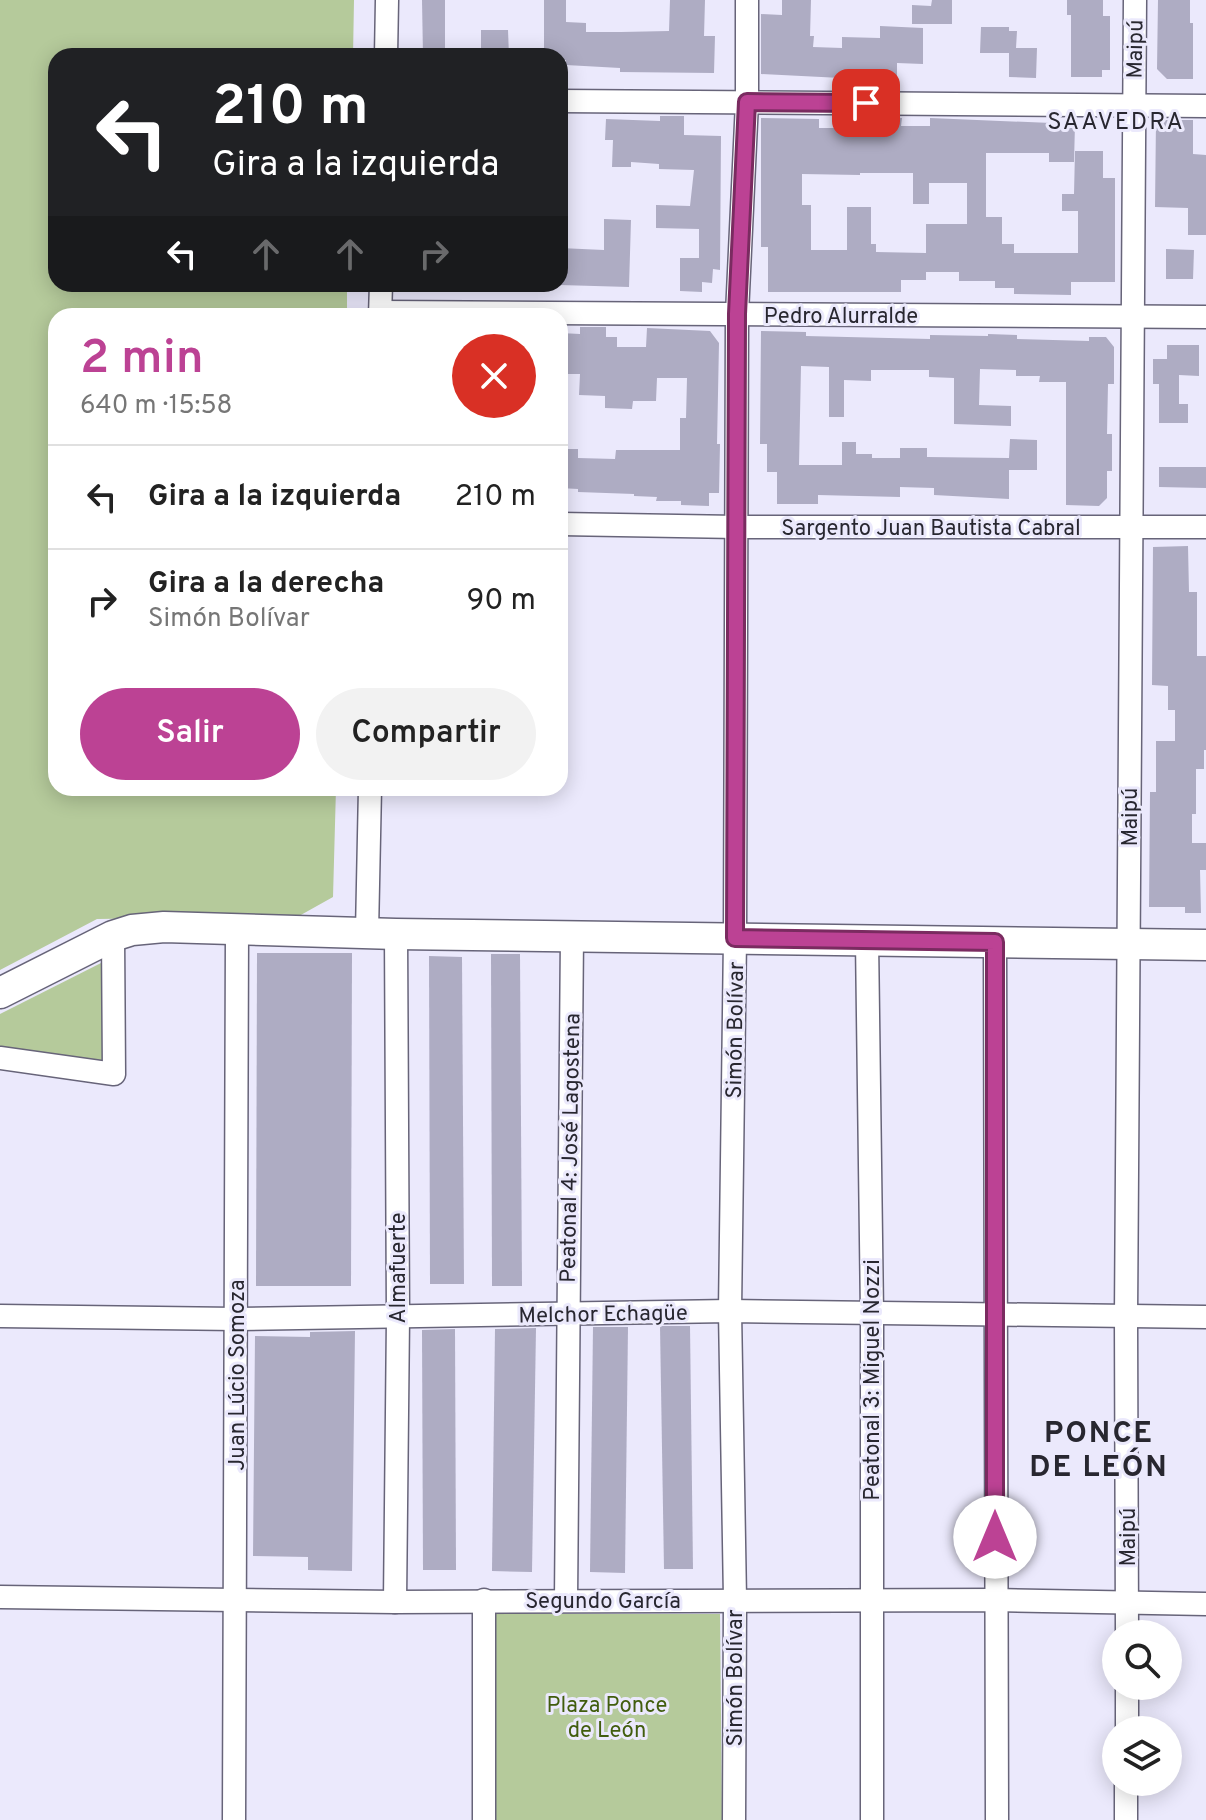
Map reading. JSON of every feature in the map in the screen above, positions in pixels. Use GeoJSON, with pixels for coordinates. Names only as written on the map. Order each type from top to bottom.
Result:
{"type":"FeatureCollection","features":[{"type":"Feature","properties":{"kind":"main road"},"geometry":{"type":"LineString","coordinates":[[0,993],[113,936],[146,928],[1206,945]]}},
{"type":"Feature","properties":{"kind":"street"},"geometry":{"type":"LineString","coordinates":[[386,48],[387,0]]}},
{"type":"Feature","properties":{"kind":"street","name":"Simón Bolívar"},"geometry":{"type":"LineString","coordinates":[[734,1820],[735,1599],[730,1311],[737,314],[747,102],[747,0]]}},
{"type":"Feature","properties":{"kind":"street","name":"Maipú"},"geometry":{"type":"LineString","coordinates":[[1127,1620],[1126,1317],[1135,0]]}},
{"type":"Feature","properties":{"kind":"street"},"geometry":{"type":"LineString","coordinates":[[568,101],[1206,106]]}},
{"type":"Feature","properties":{"kind":"street","name":"Pedro Alurralde"},"geometry":{"type":"LineString","coordinates":[[568,314],[1206,317]]}},
{"type":"Feature","properties":{"kind":"street","name":"Sargento Juan Bautista Cabral"},"geometry":{"type":"LineString","coordinates":[[568,524],[1206,527]]}},
{"type":"Feature","properties":{"kind":"street","name":"Almafuerte"},"geometry":{"type":"LineString","coordinates":[[371,796],[382,933],[398,1317],[395,1602]]}},
{"type":"Feature","properties":{"kind":"street","name":"Juan Lúcio Somoza"},"geometry":{"type":"LineString","coordinates":[[234,1820],[237,930]]}},
{"type":"Feature","properties":{"kind":"street","name":"Peatonal 4: José Lagostena"},"geometry":{"type":"LineString","coordinates":[[566,1600],[572,935]]}},
{"type":"Feature","properties":{"kind":"street"},"geometry":{"type":"LineString","coordinates":[[0,1058],[114,1074],[113,936]]}},
{"type":"Feature","properties":{"kind":"street","name":"Peatonal 3: Miguel Nozzi"},"geometry":{"type":"LineString","coordinates":[[867,940],[872,1314],[872,1820]]}},
{"type":"Feature","properties":{"kind":"street"},"geometry":{"type":"LineString","coordinates":[[995,942],[997,1820]]}},
{"type":"Feature","properties":{"kind":"street","name":"Melchor Echagüe"},"geometry":{"type":"LineString","coordinates":[[0,1316],[236,1319],[730,1311],[1206,1317]]}},
{"type":"Feature","properties":{"kind":"street","name":"Segundo García"},"geometry":{"type":"LineString","coordinates":[[0,1597],[395,1602],[995,1600],[1206,1604]]}},
{"type":"Feature","properties":{"kind":"street"},"geometry":{"type":"LineString","coordinates":[[484,1600],[484,1820]]}},
{"type":"Feature","properties":{"kind":"street"},"geometry":{"type":"LineString","coordinates":[[1126,1796],[1126,1820]]}},
{"type":"Feature","properties":{"kind":"green space"},"geometry":{"type":"Polygon","coordinates":[[[0,0],[354,0],[353,48],[48,48],[48,292],[347,292],[347,308],[48,308],[48,796],[336,796],[333,897],[299,916],[97,919],[0,970],[0,0]]]}},
{"type":"Feature","properties":{"kind":"green space"},"geometry":{"type":"Polygon","coordinates":[[[103,962],[105,1061],[0,1056],[0,1014],[103,962]]]}},
{"type":"Feature","properties":{"kind":"green space","name":"Plaza Ponce de León"},"geometry":{"type":"Polygon","coordinates":[[[492,1614],[720,1614],[722,1820],[494,1820],[492,1614]]]}},
{"type":"Feature","properties":{"kind":"building"},"geometry":{"type":"Polygon","coordinates":[[[422,0],[445,0],[445,48],[423,48],[422,0]]]}},
{"type":"Feature","properties":{"kind":"building"},"geometry":{"type":"Polygon","coordinates":[[[544,0],[566,0],[566,22],[586,23],[586,32],[621,32],[669,31],[670,0],[705,0],[704,36],[715,36],[714,73],[620,72],[620,68],[568,65],[568,48],[544,48],[544,0]]]}},
{"type":"Feature","properties":{"kind":"building"},"geometry":{"type":"Polygon","coordinates":[[[782,0],[811,0],[810,36],[814,36],[813,47],[842,48],[842,37],[880,38],[880,26],[923,28],[923,64],[897,63],[897,76],[841,75],[841,78],[761,74],[761,14],[782,15],[782,0]]]}},
{"type":"Feature","properties":{"kind":"building"},"geometry":{"type":"Polygon","coordinates":[[[932,0],[952,0],[952,24],[912,24],[912,5],[931,6],[932,0]]]}},
{"type":"Feature","properties":{"kind":"building"},"geometry":{"type":"Polygon","coordinates":[[[1067,0],[1103,0],[1103,16],[1110,16],[1110,70],[1102,70],[1102,77],[1071,77],[1071,15],[1067,15],[1067,0]]]}},
{"type":"Feature","properties":{"kind":"building"},"geometry":{"type":"Polygon","coordinates":[[[1158,0],[1190,0],[1193,79],[1167,79],[1157,69],[1158,0]]]}},
{"type":"Feature","properties":{"kind":"building"},"geometry":{"type":"Polygon","coordinates":[[[981,27],[1009,27],[1009,31],[1017,31],[1016,48],[1037,48],[1036,78],[1009,77],[1009,53],[980,53],[981,27]]]}},
{"type":"Feature","properties":{"kind":"building"},"geometry":{"type":"Polygon","coordinates":[[[481,30],[508,30],[509,48],[481,48],[481,30]]]}},
{"type":"Feature","properties":{"kind":"building"},"geometry":{"type":"Polygon","coordinates":[[[660,116],[684,116],[684,135],[721,136],[720,270],[713,269],[712,283],[702,282],[702,292],[680,291],[680,258],[699,258],[699,229],[656,228],[656,205],[690,206],[694,170],[659,169],[659,164],[631,162],[631,167],[612,167],[613,140],[605,140],[606,119],[660,121],[660,116]]]}},
{"type":"Feature","properties":{"kind":"building"},"geometry":{"type":"Polygon","coordinates":[[[874,117],[902,118],[901,126],[930,126],[930,118],[1075,124],[1074,162],[1049,162],[1049,153],[986,153],[986,217],[1002,217],[1002,244],[1014,244],[1014,253],[1078,253],[1078,211],[1062,211],[1062,194],[1074,194],[1075,151],[1103,151],[1103,178],[1115,178],[1115,282],[1071,282],[1071,295],[1014,294],[1014,288],[995,288],[995,281],[959,281],[959,272],[926,272],[926,280],[901,280],[901,292],[768,292],[768,247],[761,247],[761,118],[819,119],[819,128],[854,128],[854,124],[874,124],[874,117]],[[913,173],[802,174],[802,205],[811,205],[811,250],[847,250],[847,207],[871,207],[871,244],[876,244],[876,252],[926,253],[926,224],[967,224],[967,183],[929,183],[929,204],[913,204],[913,173]]]}},
{"type":"Feature","properties":{"kind":"building"},"geometry":{"type":"Polygon","coordinates":[[[1156,120],[1193,120],[1193,154],[1206,155],[1206,235],[1188,235],[1188,208],[1155,207],[1156,120]]]}},
{"type":"Feature","properties":{"kind":"building"},"geometry":{"type":"Polygon","coordinates":[[[604,219],[631,220],[629,287],[568,285],[568,248],[604,250],[604,219]]]}},
{"type":"Feature","properties":{"kind":"building"},"geometry":{"type":"Polygon","coordinates":[[[1166,249],[1194,250],[1193,279],[1166,279],[1166,249]]]}},
{"type":"Feature","properties":{"kind":"building"},"geometry":{"type":"Polygon","coordinates":[[[580,327],[606,327],[606,337],[617,337],[617,347],[646,347],[647,328],[710,331],[719,343],[719,493],[709,493],[709,506],[656,501],[657,497],[634,494],[578,492],[578,489],[568,488],[568,449],[578,449],[578,458],[615,459],[616,450],[680,450],[680,418],[686,418],[687,378],[657,378],[656,401],[633,401],[632,409],[605,408],[605,396],[579,395],[580,374],[568,374],[568,333],[580,334],[580,327]]]}},
{"type":"Feature","properties":{"kind":"building"},"geometry":{"type":"Polygon","coordinates":[[[761,331],[806,332],[806,336],[930,339],[930,335],[988,334],[1017,335],[1017,339],[1089,341],[1089,337],[1106,337],[1114,347],[1114,384],[1108,384],[1107,434],[1112,434],[1112,471],[1107,471],[1107,498],[1099,506],[1066,505],[1066,382],[1039,382],[1040,376],[1016,376],[1016,370],[980,369],[979,405],[1011,406],[1011,426],[954,424],[954,378],[929,377],[929,370],[871,370],[871,381],[844,380],[844,417],[829,417],[829,367],[801,366],[799,465],[842,465],[842,442],[856,442],[856,454],[872,454],[872,458],[900,458],[900,448],[927,448],[927,457],[1009,458],[1010,439],[1037,440],[1037,470],[1009,470],[1009,499],[934,495],[934,488],[900,487],[900,497],[818,495],[818,504],[777,504],[777,472],[767,472],[767,444],[760,444],[761,331]]]}},
{"type":"Feature","properties":{"kind":"building"},"geometry":{"type":"Polygon","coordinates":[[[1167,345],[1199,345],[1199,376],[1179,375],[1179,404],[1188,404],[1188,423],[1159,423],[1159,384],[1153,384],[1153,359],[1167,359],[1167,345]]]}},
{"type":"Feature","properties":{"kind":"building"},"geometry":{"type":"Polygon","coordinates":[[[1159,467],[1206,467],[1206,488],[1159,487],[1159,467]]]}},
{"type":"Feature","properties":{"kind":"building"},"geometry":{"type":"Polygon","coordinates":[[[1188,546],[1189,592],[1197,592],[1197,656],[1206,656],[1206,750],[1204,769],[1196,769],[1196,814],[1192,814],[1192,843],[1206,843],[1206,870],[1200,870],[1201,913],[1185,913],[1185,907],[1149,907],[1150,792],[1156,792],[1156,741],[1175,741],[1175,710],[1168,710],[1168,686],[1152,685],[1153,547],[1188,546]]]}},
{"type":"Feature","properties":{"kind":"building"},"geometry":{"type":"Polygon","coordinates":[[[257,953],[352,953],[351,1286],[256,1286],[257,953]]]}},
{"type":"Feature","properties":{"kind":"building"},"geometry":{"type":"Polygon","coordinates":[[[491,954],[520,954],[522,1286],[492,1286],[491,954]]]}},
{"type":"Feature","properties":{"kind":"building"},"geometry":{"type":"Polygon","coordinates":[[[429,956],[462,957],[464,1284],[430,1284],[429,956]]]}},
{"type":"Feature","properties":{"kind":"building"},"geometry":{"type":"Polygon","coordinates":[[[660,1326],[690,1326],[693,1569],[664,1569],[660,1326]]]}},
{"type":"Feature","properties":{"kind":"building"},"geometry":{"type":"Polygon","coordinates":[[[593,1327],[628,1327],[625,1573],[590,1572],[593,1327]]]}},
{"type":"Feature","properties":{"kind":"building"},"geometry":{"type":"Polygon","coordinates":[[[536,1328],[532,1572],[492,1571],[495,1329],[536,1328]]]}},
{"type":"Feature","properties":{"kind":"building"},"geometry":{"type":"Polygon","coordinates":[[[455,1329],[456,1570],[423,1570],[422,1330],[455,1329]]]}},
{"type":"Feature","properties":{"kind":"building"},"geometry":{"type":"Polygon","coordinates":[[[355,1331],[352,1571],[308,1570],[308,1557],[253,1556],[255,1336],[310,1337],[310,1332],[355,1331]]]}},
{"type":"Feature","properties":{"kind":"district","name":"SAAVEDRA"},"geometry":{"type":"Point","coordinates":[1116,121]}},
{"type":"Feature","properties":{"kind":"district","name":"PONCE DE LEÓN"},"geometry":{"type":"Point","coordinates":[1099,1449]}},
{"type":"Feature","properties":{"kind":"route"},"geometry":{"type":"LineString","coordinates":[[866,103],[747,102],[737,314],[735,938],[995,942],[995,1537]]}}]}
